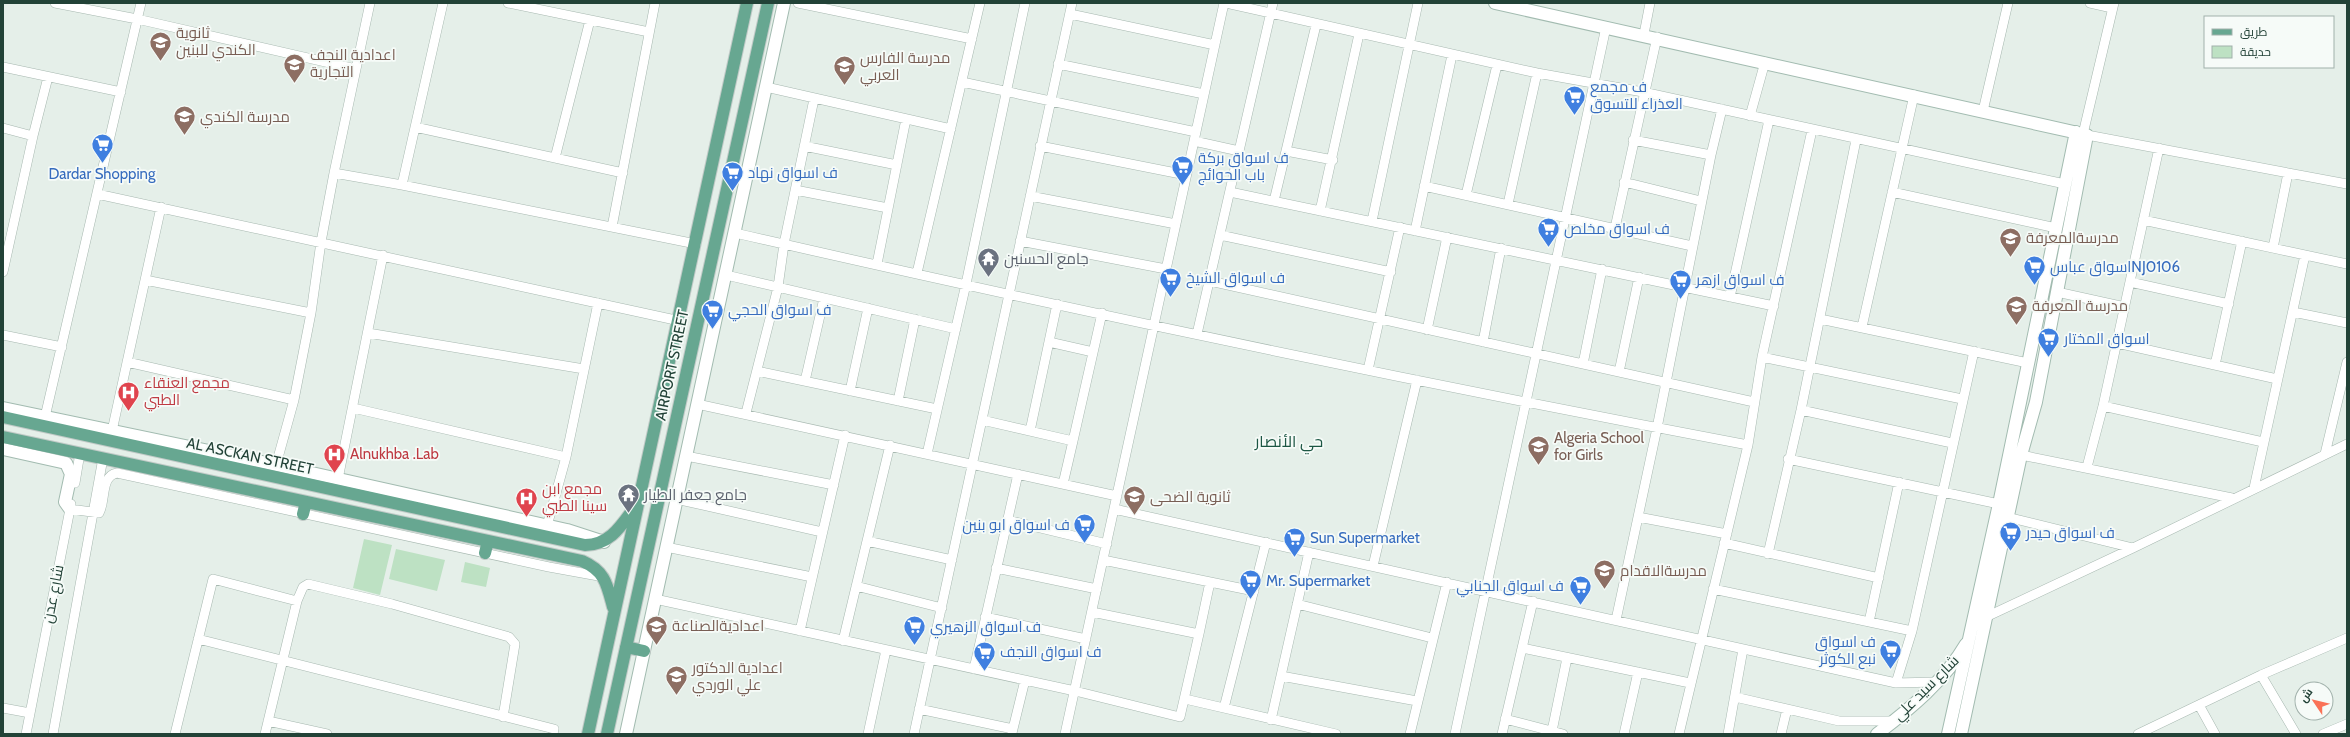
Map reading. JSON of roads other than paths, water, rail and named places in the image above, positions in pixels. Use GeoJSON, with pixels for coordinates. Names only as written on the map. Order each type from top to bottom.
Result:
{"type":"FeatureCollection","features":[{"type":"Feature","properties":{"kind":"main road","name":"AIRPORT STREET"},"geometry":{"type":"LineString","coordinates":[[588,734],[614,610],[680,321],[747,3]]}},
{"type":"Feature","properties":{"kind":"main road","name":"AIRPORT STREET"},"geometry":{"type":"LineString","coordinates":[[608,734],[768,3]]}},
{"type":"Feature","properties":{"kind":"main road"},"geometry":{"type":"LineString","coordinates":[[742,29],[751,35],[762,33]]}},
{"type":"Feature","properties":{"kind":"main road"},"geometry":{"type":"LineString","coordinates":[[735,64],[745,61],[755,66]]}},
{"type":"Feature","properties":{"kind":"main road","name":"AL ASCKAN STREET"},"geometry":{"type":"LineString","coordinates":[[3,417],[106,433],[380,495],[517,530],[543,531],[585,545],[604,542],[618,531],[638,503]]}},
{"type":"Feature","properties":{"kind":"main road"},"geometry":{"type":"LineString","coordinates":[[3,437],[582,561],[592,566],[604,577],[614,610]]}},
{"type":"Feature","properties":{"kind":"main road"},"geometry":{"type":"LineString","coordinates":[[303,514],[306,502]]}},
{"type":"Feature","properties":{"kind":"main road"},"geometry":{"type":"LineString","coordinates":[[515,547],[520,540],[517,530]]}},
{"type":"Feature","properties":{"kind":"main road"},"geometry":{"type":"LineString","coordinates":[[536,552],[534,542],[543,531]]}},
{"type":"Feature","properties":{"kind":"main road"},"geometry":{"type":"LineString","coordinates":[[485,553],[488,541]]}},
{"type":"Feature","properties":{"kind":"main road"},"geometry":{"type":"LineString","coordinates":[[626,647],[644,651]]}},
{"type":"Feature","properties":{"kind":"street"},"geometry":{"type":"LineString","coordinates":[[55,3],[76,5],[356,69]]}},
{"type":"Feature","properties":{"kind":"street"},"geometry":{"type":"LineString","coordinates":[[45,417],[141,3]]}},
{"type":"Feature","properties":{"kind":"street"},"geometry":{"type":"LineString","coordinates":[[276,465],[294,400],[311,313],[321,242],[334,173],[370,3]]}},
{"type":"Feature","properties":{"kind":"street"},"geometry":{"type":"LineString","coordinates":[[402,185],[443,3]]}},
{"type":"Feature","properties":{"kind":"street"},"geometry":{"type":"LineString","coordinates":[[508,3],[649,32]]}},
{"type":"Feature","properties":{"kind":"street"},"geometry":{"type":"LineString","coordinates":[[612,227],[655,3]]}},
{"type":"Feature","properties":{"kind":"street"},"geometry":{"type":"LineString","coordinates":[[626,734],[784,3]]}},
{"type":"Feature","properties":{"kind":"street"},"geometry":{"type":"LineString","coordinates":[[798,3],[843,8],[972,39]]}},
{"type":"Feature","properties":{"kind":"street"},"geometry":{"type":"LineString","coordinates":[[917,273],[980,3]]}},
{"type":"Feature","properties":{"kind":"street"},"geometry":{"type":"LineString","coordinates":[[927,454],[966,284],[1025,3]]}},
{"type":"Feature","properties":{"kind":"street"},"geometry":{"type":"LineString","coordinates":[[914,734],[1008,293],[1072,3]]}},
{"type":"Feature","properties":{"kind":"street"},"geometry":{"type":"LineString","coordinates":[[1066,734],[1186,175],[1225,3],[1270,15],[1497,65],[1643,92],[1901,150],[2065,184]]}},
{"type":"Feature","properties":{"kind":"street"},"geometry":{"type":"LineString","coordinates":[[1198,334],[1272,3]]}},
{"type":"Feature","properties":{"kind":"street"},"geometry":{"type":"LineString","coordinates":[[1372,221],[1418,3]]}},
{"type":"Feature","properties":{"kind":"street"},"geometry":{"type":"LineString","coordinates":[[1495,3],[1644,34],[2082,133],[2347,184]]}},
{"type":"Feature","properties":{"kind":"street"},"geometry":{"type":"LineString","coordinates":[[1644,34],[1650,3]]}},
{"type":"Feature","properties":{"kind":"street"},"geometry":{"type":"LineString","coordinates":[[1982,111],[2008,3]]}},
{"type":"Feature","properties":{"kind":"street"},"geometry":{"type":"LineString","coordinates":[[1948,734],[1971,636],[2065,184],[2082,133],[2113,6],[2090,3]]}},
{"type":"Feature","properties":{"kind":"street"},"geometry":{"type":"LineString","coordinates":[[1070,14],[1215,45]]}},
{"type":"Feature","properties":{"kind":"street"},"geometry":{"type":"LineString","coordinates":[[555,158],[590,20]]}},
{"type":"Feature","properties":{"kind":"street"},"geometry":{"type":"LineString","coordinates":[[1274,201],[1316,25]]}},
{"type":"Feature","properties":{"kind":"street"},"geometry":{"type":"LineString","coordinates":[[1455,734],[1606,27]]}},
{"type":"Feature","properties":{"kind":"street"},"geometry":{"type":"LineString","coordinates":[[1320,211],[1333,160],[1359,34]]}},
{"type":"Feature","properties":{"kind":"street"},"geometry":{"type":"LineString","coordinates":[[1615,228],[1643,92],[1657,37]]}},
{"type":"Feature","properties":{"kind":"street"},"geometry":{"type":"LineString","coordinates":[[1415,231],[1452,55]]}},
{"type":"Feature","properties":{"kind":"street"},"geometry":{"type":"LineString","coordinates":[[1750,116],[1765,62]]}},
{"type":"Feature","properties":{"kind":"street"},"geometry":{"type":"LineString","coordinates":[[1058,64],[1204,94]]}},
{"type":"Feature","properties":{"kind":"street"},"geometry":{"type":"LineString","coordinates":[[1466,195],[1497,65]]}},
{"type":"Feature","properties":{"kind":"street"},"geometry":{"type":"LineString","coordinates":[[3,67],[121,92]]}},
{"type":"Feature","properties":{"kind":"street"},"geometry":{"type":"LineString","coordinates":[[1508,204],[1537,73]]}},
{"type":"Feature","properties":{"kind":"street"},"geometry":{"type":"LineString","coordinates":[[3,271],[48,77]]}},
{"type":"Feature","properties":{"kind":"street"},"geometry":{"type":"LineString","coordinates":[[962,82],[1050,99],[1195,136],[1239,151]]}},
{"type":"Feature","properties":{"kind":"street"},"geometry":{"type":"LineString","coordinates":[[766,87],[951,129]]}},
{"type":"Feature","properties":{"kind":"street"},"geometry":{"type":"LineString","coordinates":[[1862,327],[1914,96]]}},
{"type":"Feature","properties":{"kind":"street"},"geometry":{"type":"LineString","coordinates":[[746,413],[778,287],[784,244],[814,99]]}},
{"type":"Feature","properties":{"kind":"street"},"geometry":{"type":"LineString","coordinates":[[1616,620],[1657,428],[1701,201],[1722,109]]}},
{"type":"Feature","properties":{"kind":"street"},"geometry":{"type":"LineString","coordinates":[[877,264],[906,119]]}},
{"type":"Feature","properties":{"kind":"street"},"geometry":{"type":"LineString","coordinates":[[1730,297],[1770,120]]}},
{"type":"Feature","properties":{"kind":"street"},"geometry":{"type":"LineString","coordinates":[[415,127],[623,173]]}},
{"type":"Feature","properties":{"kind":"street"},"geometry":{"type":"LineString","coordinates":[[3,128],[34,136]]}},
{"type":"Feature","properties":{"kind":"street"},"geometry":{"type":"LineString","coordinates":[[1678,734],[1748,445],[1762,358],[1812,130]]}},
{"type":"Feature","properties":{"kind":"street"},"geometry":{"type":"LineString","coordinates":[[1960,734],[2021,455],[2036,402],[2057,292],[2082,133]]}},
{"type":"Feature","properties":{"kind":"street"},"geometry":{"type":"LineString","coordinates":[[1633,140],[1711,155]]}},
{"type":"Feature","properties":{"kind":"street"},"geometry":{"type":"LineString","coordinates":[[1768,554],[1788,459],[1801,410],[1856,140]]}},
{"type":"Feature","properties":{"kind":"street"},"geometry":{"type":"LineString","coordinates":[[804,146],[897,165]]}},
{"type":"Feature","properties":{"kind":"street"},"geometry":{"type":"LineString","coordinates":[[1040,146],[1186,175]]}},
{"type":"Feature","properties":{"kind":"street"},"geometry":{"type":"LineString","coordinates":[[2087,467],[2103,406],[2160,148]]}},
{"type":"Feature","properties":{"kind":"street"},"geometry":{"type":"LineString","coordinates":[[1286,150],[1333,160]]}},
{"type":"Feature","properties":{"kind":"street"},"geometry":{"type":"LineString","coordinates":[[334,173],[402,185],[696,244]]}},
{"type":"Feature","properties":{"kind":"street"},"geometry":{"type":"LineString","coordinates":[[2273,248],[2288,173]]}},
{"type":"Feature","properties":{"kind":"street"},"geometry":{"type":"LineString","coordinates":[[1624,182],[1701,201]]}},
{"type":"Feature","properties":{"kind":"street"},"geometry":{"type":"LineString","coordinates":[[1424,186],[1692,246]]}},
{"type":"Feature","properties":{"kind":"street"},"geometry":{"type":"LineString","coordinates":[[795,190],[888,208]]}},
{"type":"Feature","properties":{"kind":"street"},"geometry":{"type":"LineString","coordinates":[[1230,192],[1556,259],[1774,306]]}},
{"type":"Feature","properties":{"kind":"street"},"geometry":{"type":"LineString","coordinates":[[1892,192],[2056,228]]}},
{"type":"Feature","properties":{"kind":"street"},"geometry":{"type":"LineString","coordinates":[[97,194],[383,255],[680,321]]}},
{"type":"Feature","properties":{"kind":"street"},"geometry":{"type":"LineString","coordinates":[[1030,196],[1176,224]]}},
{"type":"Feature","properties":{"kind":"street"},"geometry":{"type":"LineString","coordinates":[[106,433],[127,362],[161,207]]}},
{"type":"Feature","properties":{"kind":"street"},"geometry":{"type":"LineString","coordinates":[[2143,220],[2347,264]]}},
{"type":"Feature","properties":{"kind":"street"},"geometry":{"type":"LineString","coordinates":[[1368,370],[1381,319],[1400,227]]}},
{"type":"Feature","properties":{"kind":"street"},"geometry":{"type":"LineString","coordinates":[[735,233],[1154,325],[1368,370],[1526,403],[1748,445]]}},
{"type":"Feature","properties":{"kind":"street"},"geometry":{"type":"LineString","coordinates":[[1220,236],[1391,272]]}},
{"type":"Feature","properties":{"kind":"street"},"geometry":{"type":"LineString","coordinates":[[1427,330],[1447,237]]}},
{"type":"Feature","properties":{"kind":"street"},"geometry":{"type":"LineString","coordinates":[[1020,241],[1166,268]]}},
{"type":"Feature","properties":{"kind":"street"},"geometry":{"type":"LineString","coordinates":[[2215,365],[2242,241]]}},
{"type":"Feature","properties":{"kind":"street"},"geometry":{"type":"LineString","coordinates":[[1483,342],[1501,248]]}},
{"type":"Feature","properties":{"kind":"street"},"geometry":{"type":"LineString","coordinates":[[338,479],[383,255]]}},
{"type":"Feature","properties":{"kind":"street"},"geometry":{"type":"LineString","coordinates":[[2254,488],[2305,255]]}},
{"type":"Feature","properties":{"kind":"street"},"geometry":{"type":"LineString","coordinates":[[1583,364],[1602,269]]}},
{"type":"Feature","properties":{"kind":"street"},"geometry":{"type":"LineString","coordinates":[[726,275],[956,328]]}},
{"type":"Feature","properties":{"kind":"street"},"geometry":{"type":"LineString","coordinates":[[1619,372],[1640,277]]}},
{"type":"Feature","properties":{"kind":"street"},"geometry":{"type":"LineString","coordinates":[[145,280],[311,313]]}},
{"type":"Feature","properties":{"kind":"street"},"geometry":{"type":"LineString","coordinates":[[1210,280],[1427,330],[1754,402]]}},
{"type":"Feature","properties":{"kind":"street"},"geometry":{"type":"LineString","coordinates":[[2130,282],[2229,304]]}},
{"type":"Feature","properties":{"kind":"street"},"geometry":{"type":"LineString","coordinates":[[2057,292],[2125,307]]}},
{"type":"Feature","properties":{"kind":"street"},"geometry":{"type":"LineString","coordinates":[[805,381],[824,298]]}},
{"type":"Feature","properties":{"kind":"street"},"geometry":{"type":"LineString","coordinates":[[3,408],[106,433],[276,465],[338,479],[380,495],[543,531],[566,457],[598,303]]}},
{"type":"Feature","properties":{"kind":"street"},"geometry":{"type":"LineString","coordinates":[[1030,431],[1057,304]]}},
{"type":"Feature","properties":{"kind":"street"},"geometry":{"type":"LineString","coordinates":[[850,391],[868,308]]}},
{"type":"Feature","properties":{"kind":"street"},"geometry":{"type":"LineString","coordinates":[[2293,312],[2347,323]]}},
{"type":"Feature","properties":{"kind":"street"},"geometry":{"type":"LineString","coordinates":[[1063,484],[1102,313]]}},
{"type":"Feature","properties":{"kind":"street"},"geometry":{"type":"LineString","coordinates":[[898,401],[915,319]]}},
{"type":"Feature","properties":{"kind":"street"},"geometry":{"type":"LineString","coordinates":[[1820,319],[2028,363]]}},
{"type":"Feature","properties":{"kind":"street"},"geometry":{"type":"LineString","coordinates":[[368,333],[584,369]]}},
{"type":"Feature","properties":{"kind":"street"},"geometry":{"type":"LineString","coordinates":[[3,335],[62,346]]}},
{"type":"Feature","properties":{"kind":"street"},"geometry":{"type":"LineString","coordinates":[[1049,342],[1093,352]]}},
{"type":"Feature","properties":{"kind":"street"},"geometry":{"type":"LineString","coordinates":[[2117,343],[2277,379]]}},
{"type":"Feature","properties":{"kind":"street"},"geometry":{"type":"LineString","coordinates":[[1896,683],[1912,631],[1943,491],[1952,442],[1974,351]]}},
{"type":"Feature","properties":{"kind":"street"},"geometry":{"type":"LineString","coordinates":[[1762,358],[1962,399]]}},
{"type":"Feature","properties":{"kind":"street"},"geometry":{"type":"LineString","coordinates":[[127,362],[294,400]]}},
{"type":"Feature","properties":{"kind":"street"},"geometry":{"type":"LineString","coordinates":[[2325,454],[2347,362]]}},
{"type":"Feature","properties":{"kind":"street"},"geometry":{"type":"LineString","coordinates":[[757,371],[937,409]]}},
{"type":"Feature","properties":{"kind":"street"},"geometry":{"type":"LineString","coordinates":[[1373,566],[1417,380]]}},
{"type":"Feature","properties":{"kind":"street"},"geometry":{"type":"LineString","coordinates":[[2021,400],[2036,402]]}},
{"type":"Feature","properties":{"kind":"street"},"geometry":{"type":"LineString","coordinates":[[697,404],[746,413],[1117,496]]}},
{"type":"Feature","properties":{"kind":"street"},"geometry":{"type":"LineString","coordinates":[[2103,406],[2263,442]]}},
{"type":"Feature","properties":{"kind":"street"},"geometry":{"type":"LineString","coordinates":[[353,408],[566,457]]}},
{"type":"Feature","properties":{"kind":"street"},"geometry":{"type":"LineString","coordinates":[[1801,410],[1952,442]]}},
{"type":"Feature","properties":{"kind":"street"},"geometry":{"type":"LineString","coordinates":[[982,420],[1072,441]]}},
{"type":"Feature","properties":{"kind":"street"},"geometry":{"type":"LineString","coordinates":[[800,631],[845,435]]}},
{"type":"Feature","properties":{"kind":"street"},"geometry":{"type":"LineString","coordinates":[[1986,617],[2347,444]]}},
{"type":"Feature","properties":{"kind":"street"},"geometry":{"type":"LineString","coordinates":[[843,641],[890,445]]}},
{"type":"Feature","properties":{"kind":"street"},"geometry":{"type":"LineString","coordinates":[[3,448],[66,463],[70,467],[71,474],[65,502],[70,509],[97,514],[100,511],[107,480],[110,475],[117,473],[485,553],[604,577]]}},
{"type":"Feature","properties":{"kind":"street","name":"شارع عدن"},"geometry":{"type":"LineString","coordinates":[[26,734],[80,453]]}},
{"type":"Feature","properties":{"kind":"street"},"geometry":{"type":"LineString","coordinates":[[2021,455],[2087,467],[2232,498]]}},
{"type":"Feature","properties":{"kind":"street"},"geometry":{"type":"LineString","coordinates":[[686,456],[834,485]]}},
{"type":"Feature","properties":{"kind":"street","name":"شارع عدن"},"geometry":{"type":"LineString","coordinates":[[53,734],[103,458]]}},
{"type":"Feature","properties":{"kind":"street"},"geometry":{"type":"LineString","coordinates":[[1788,459],[1999,504]]}},
{"type":"Feature","properties":{"kind":"street"},"geometry":{"type":"LineString","coordinates":[[974,669],[1018,474]]}},
{"type":"Feature","properties":{"kind":"street"},"geometry":{"type":"LineString","coordinates":[[1869,622],[1899,482]]}},
{"type":"Feature","properties":{"kind":"street"},"geometry":{"type":"LineString","coordinates":[[676,499],[822,532]]}},
{"type":"Feature","properties":{"kind":"street"},"geometry":{"type":"LineString","coordinates":[[1114,509],[1533,601],[1896,683],[1936,682]]}},
{"type":"Feature","properties":{"kind":"street"},"geometry":{"type":"LineString","coordinates":[[1638,517],[1727,534]]}},
{"type":"Feature","properties":{"kind":"street"},"geometry":{"type":"LineString","coordinates":[[2007,518],[2132,548]]}},
{"type":"Feature","properties":{"kind":"street"},"geometry":{"type":"LineString","coordinates":[[1007,520],[1107,544]]}},
{"type":"Feature","properties":{"kind":"street"},"geometry":{"type":"LineString","coordinates":[[867,541],[952,560]]}},
{"type":"Feature","properties":{"kind":"street"},"geometry":{"type":"LineString","coordinates":[[1224,708],[1266,542]]}},
{"type":"Feature","properties":{"kind":"street"},"geometry":{"type":"LineString","coordinates":[[1724,544],[1879,578]]}},
{"type":"Feature","properties":{"kind":"street"},"geometry":{"type":"LineString","coordinates":[[666,547],[812,577]]}},
{"type":"Feature","properties":{"kind":"street"},"geometry":{"type":"LineString","coordinates":[[1271,720],[1309,552]]}},
{"type":"Feature","properties":{"kind":"street"},"geometry":{"type":"LineString","coordinates":[[1103,560],[1254,591]]}},
{"type":"Feature","properties":{"kind":"street"},"geometry":{"type":"LineString","coordinates":[[996,568],[1097,590]]}},
{"type":"Feature","properties":{"kind":"street"},"geometry":{"type":"LineString","coordinates":[[175,734],[213,579],[297,601]]}},
{"type":"Feature","properties":{"kind":"street"},"geometry":{"type":"LineString","coordinates":[[655,599],[1075,691],[1180,717],[1210,582]]}},
{"type":"Feature","properties":{"kind":"street"},"geometry":{"type":"LineString","coordinates":[[1410,734],[1432,638],[1447,582]]}},
{"type":"Feature","properties":{"kind":"street"},"geometry":{"type":"LineString","coordinates":[[265,734],[297,601],[303,587],[308,584],[392,604],[508,637],[515,644],[503,717]]}},
{"type":"Feature","properties":{"kind":"street"},"geometry":{"type":"LineString","coordinates":[[856,586],[942,608]]}},
{"type":"Feature","properties":{"kind":"street"},"geometry":{"type":"LineString","coordinates":[[1713,589],[1912,631]]}},
{"type":"Feature","properties":{"kind":"street"},"geometry":{"type":"LineString","coordinates":[[1502,734],[1533,601]]}},
{"type":"Feature","properties":{"kind":"street"},"geometry":{"type":"LineString","coordinates":[[1297,604],[1432,638]]}},
{"type":"Feature","properties":{"kind":"street"},"geometry":{"type":"LineString","coordinates":[[1092,612],[1199,634]]}},
{"type":"Feature","properties":{"kind":"street"},"geometry":{"type":"LineString","coordinates":[[985,617],[1086,639]]}},
{"type":"Feature","properties":{"kind":"street","name":"شارع سيد علي"},"geometry":{"type":"LineString","coordinates":[[1877,734],[1893,722],[1936,682],[1961,653],[1971,636]]}},
{"type":"Feature","properties":{"kind":"street"},"geometry":{"type":"LineString","coordinates":[[2138,734],[2261,675],[2347,638]]}},
{"type":"Feature","properties":{"kind":"street"},"geometry":{"type":"LineString","coordinates":[[198,639],[282,662],[554,729],[553,734]]}},
{"type":"Feature","properties":{"kind":"street"},"geometry":{"type":"LineString","coordinates":[[1522,648],[1690,683]]}},
{"type":"Feature","properties":{"kind":"street"},"geometry":{"type":"LineString","coordinates":[[1728,734],[1743,649]]}},
{"type":"Feature","properties":{"kind":"street"},"geometry":{"type":"LineString","coordinates":[[868,734],[886,650]]}},
{"type":"Feature","properties":{"kind":"street"},"geometry":{"type":"LineString","coordinates":[[1552,731],[1567,658]]}},
{"type":"Feature","properties":{"kind":"street"},"geometry":{"type":"LineString","coordinates":[[1624,734],[1638,672]]}},
{"type":"Feature","properties":{"kind":"street"},"geometry":{"type":"LineString","coordinates":[[2261,675],[2296,734]]}},
{"type":"Feature","properties":{"kind":"street"},"geometry":{"type":"LineString","coordinates":[[1281,676],[1417,701]]}},
{"type":"Feature","properties":{"kind":"street"},"geometry":{"type":"LineString","coordinates":[[920,709],[1012,731],[1024,680]]}},
{"type":"Feature","properties":{"kind":"street"},"geometry":{"type":"LineString","coordinates":[[1735,697],[1839,721],[1893,722]]}},
{"type":"Feature","properties":{"kind":"street"},"geometry":{"type":"LineString","coordinates":[[1184,699],[1336,734]]}},
{"type":"Feature","properties":{"kind":"street"},"geometry":{"type":"LineString","coordinates":[[2199,705],[2215,734]]}},
{"type":"Feature","properties":{"kind":"street"},"geometry":{"type":"LineString","coordinates":[[3,708],[30,713]]}},
{"type":"Feature","properties":{"kind":"street"},"geometry":{"type":"LineString","coordinates":[[1781,734],[1787,709]]}},
{"type":"Feature","properties":{"kind":"street"},"geometry":{"type":"LineString","coordinates":[[1505,719],[1563,734]]}},
{"type":"Feature","properties":{"kind":"street"},"geometry":{"type":"LineString","coordinates":[[268,721],[327,734]]}},
{"type":"Feature","properties":{"kind":"street"},"geometry":{"type":"LineString","coordinates":[[2323,734],[2347,724]]}},
{"type":"Feature","properties":{"kind":"place","name":"ثانوية الكندي للبنين"},"geometry":{"type":"Point","coordinates":[160,62]}},
{"type":"Feature","properties":{"kind":"place","name":"اعدادية النجف التجارية"},"geometry":{"type":"Point","coordinates":[295,84]}},
{"type":"Feature","properties":{"kind":"place","name":"مدرسة الفارس العربي"},"geometry":{"type":"Point","coordinates":[845,86]}},
{"type":"Feature","properties":{"kind":"place","name":"ف مجمع العذراء للتسوق"},"geometry":{"type":"Point","coordinates":[1575,116]}},
{"type":"Feature","properties":{"kind":"place","name":"مدرسة الكندي"},"geometry":{"type":"Point","coordinates":[185,136]}},
{"type":"Feature","properties":{"kind":"place","name":"Dardar Shopping"},"geometry":{"type":"Point","coordinates":[102,164]}},
{"type":"Feature","properties":{"kind":"place","name":"ف اسواق بركة باب الحوائج"},"geometry":{"type":"Point","coordinates":[1183,186]}},
{"type":"Feature","properties":{"kind":"place","name":"ف اسواق نهاد"},"geometry":{"type":"Point","coordinates":[733,192]}},
{"type":"Feature","properties":{"kind":"place","name":"ف اسواق مخلص"},"geometry":{"type":"Point","coordinates":[1548,248]}},
{"type":"Feature","properties":{"kind":"place","name":"مدرسةالمعرفة"},"geometry":{"type":"Point","coordinates":[2010,258]}},
{"type":"Feature","properties":{"kind":"place","name":"جامع الحسنين"},"geometry":{"type":"Point","coordinates":[988,278]}},
{"type":"Feature","properties":{"kind":"place","name":"اسواق عباسNJ0106"},"geometry":{"type":"Point","coordinates":[2034,286]}},
{"type":"Feature","properties":{"kind":"place","name":"ف اسواق الشيخ"},"geometry":{"type":"Point","coordinates":[1171,298]}},
{"type":"Feature","properties":{"kind":"place","name":"ف اسواق ازهر"},"geometry":{"type":"Point","coordinates":[1680,300]}},
{"type":"Feature","properties":{"kind":"place","name":"مدرسة المعرفة"},"geometry":{"type":"Point","coordinates":[2017,326]}},
{"type":"Feature","properties":{"kind":"place","name":"ف اسواق الحجي"},"geometry":{"type":"Point","coordinates":[712,330]}},
{"type":"Feature","properties":{"kind":"place","name":"اسواق المختار"},"geometry":{"type":"Point","coordinates":[2048,358]}},
{"type":"Feature","properties":{"kind":"place","name":"مجمع العنقاء الطبي"},"geometry":{"type":"Point","coordinates":[129,412]}},
{"type":"Feature","properties":{"kind":"place","name":"Algeria School for Girls"},"geometry":{"type":"Point","coordinates":[1539,466]}},
{"type":"Feature","properties":{"kind":"place","name":"Alnukhba .Lab"},"geometry":{"type":"Point","coordinates":[334,474]}},
{"type":"Feature","properties":{"kind":"place","name":"جامع جعفر الطيار"},"geometry":{"type":"Point","coordinates":[629,514]}},
{"type":"Feature","properties":{"kind":"place","name":"ثانوية الضحى"},"geometry":{"type":"Point","coordinates":[1134,516]}},
{"type":"Feature","properties":{"kind":"place","name":"مجمع ابن سينا الطبي"},"geometry":{"type":"Point","coordinates":[526,518]}},
{"type":"Feature","properties":{"kind":"place","name":"ف اسواق ابو بنين"},"geometry":{"type":"Point","coordinates":[1085,544]}},
{"type":"Feature","properties":{"kind":"place","name":"ف اسواق حيدر"},"geometry":{"type":"Point","coordinates":[2010,552]}},
{"type":"Feature","properties":{"kind":"place","name":"Sun Supermarket"},"geometry":{"type":"Point","coordinates":[1295,558]}},
{"type":"Feature","properties":{"kind":"place","name":"مدرسةالاقدام"},"geometry":{"type":"Point","coordinates":[1604,590]}},
{"type":"Feature","properties":{"kind":"place","name":"Mr. Supermarket"},"geometry":{"type":"Point","coordinates":[1250,600]}},
{"type":"Feature","properties":{"kind":"place","name":"ف اسواق الجنابي"},"geometry":{"type":"Point","coordinates":[1580,606]}},
{"type":"Feature","properties":{"kind":"place","name":"اعداديةالصناعة"},"geometry":{"type":"Point","coordinates":[657,646]}},
{"type":"Feature","properties":{"kind":"place","name":"ف اسواق الزهيري"},"geometry":{"type":"Point","coordinates":[915,646]}},
{"type":"Feature","properties":{"kind":"place","name":"ف اسواق نبع الكوثر"},"geometry":{"type":"Point","coordinates":[1891,670]}},
{"type":"Feature","properties":{"kind":"place","name":"ف اسواق النجف"},"geometry":{"type":"Point","coordinates":[984,672]}},
{"type":"Feature","properties":{"kind":"place","name":"اعدادية الدكتور علي الوردي"},"geometry":{"type":"Point","coordinates":[677,696]}},
{"type":"Feature","properties":{"kind":"district","name":"حي الأنصار"},"geometry":{"type":"Point","coordinates":[1289,441]}}]}
